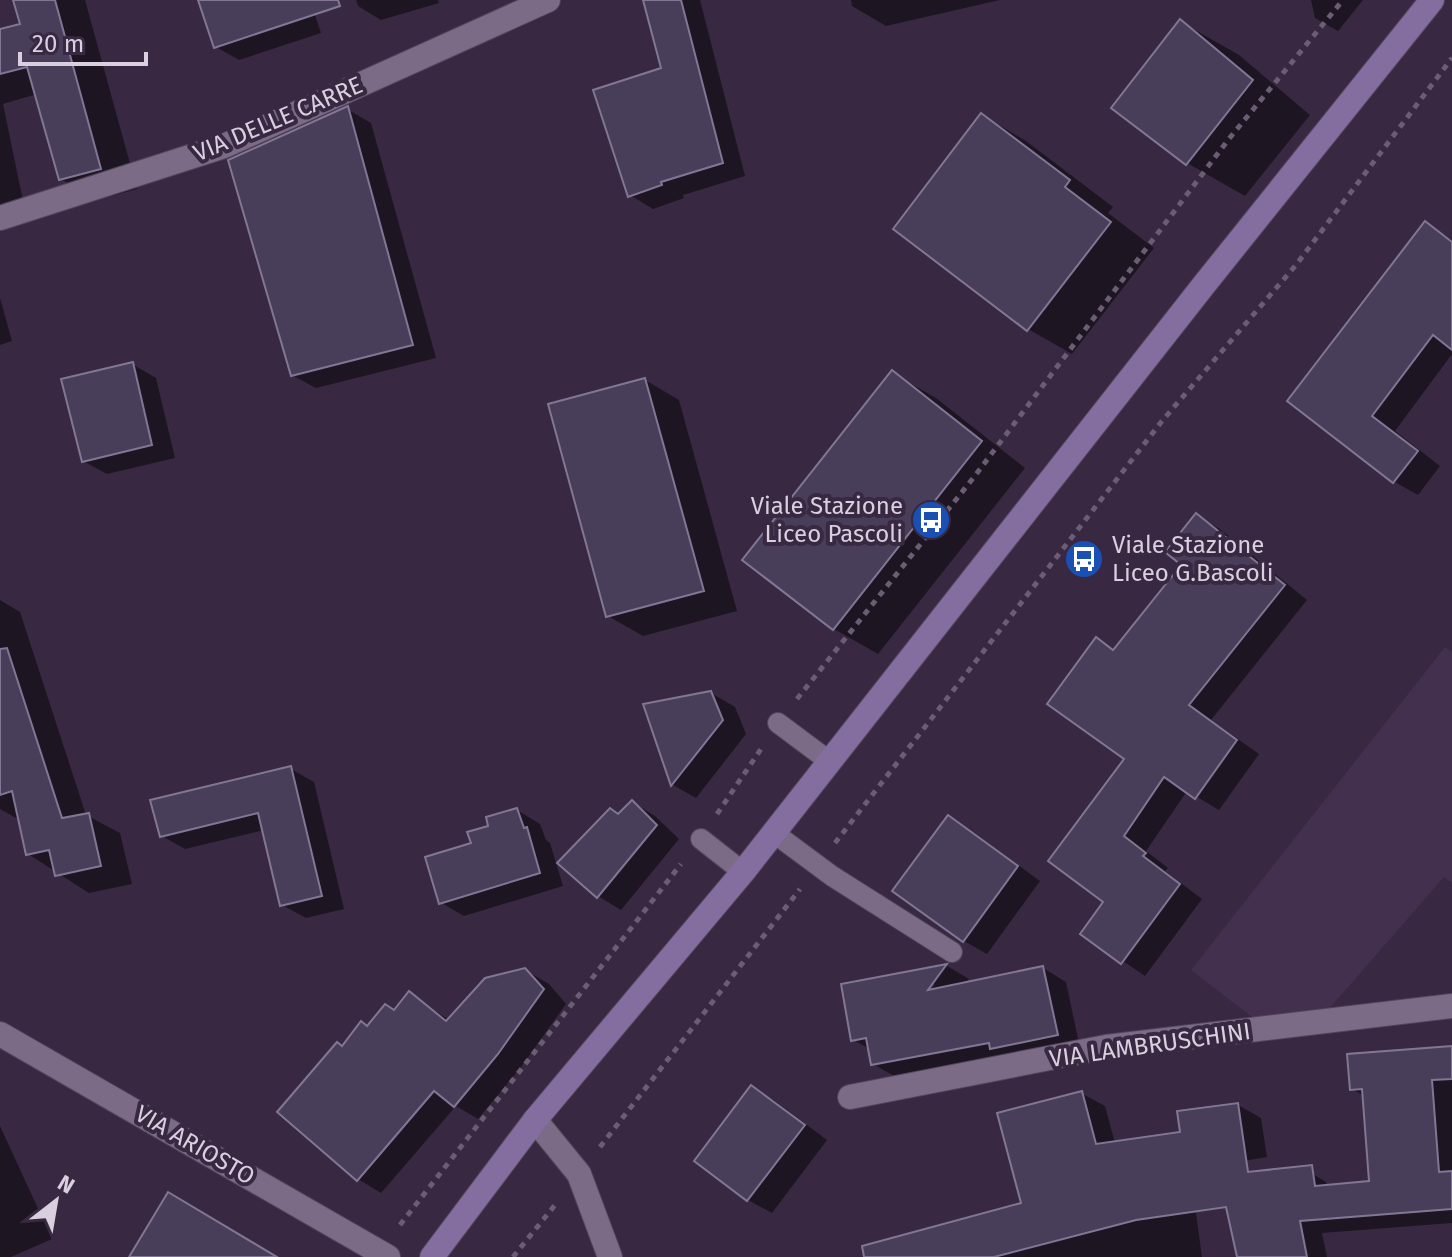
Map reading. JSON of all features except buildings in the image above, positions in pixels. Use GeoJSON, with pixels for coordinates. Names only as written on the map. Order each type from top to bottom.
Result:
{"type":"FeatureCollection","features":[{"type":"Feature","properties":{"kind":"main road"},"geometry":{"type":"LineString","coordinates":[[432,1257],[535,1120],[743,872],[1432,0]]}},
{"type":"Feature","properties":{"kind":"street","name":"VIA DELLE CARRE"},"geometry":{"type":"LineString","coordinates":[[0,218],[224,146],[548,0]]}},
{"type":"Feature","properties":{"kind":"street","name":"VIA LAMBRUSCHINI"},"geometry":{"type":"LineString","coordinates":[[850,1097],[1106,1047],[1452,1006]]}},
{"type":"Feature","properties":{"kind":"street","name":"VIA ARIOSTO"},"geometry":{"type":"LineString","coordinates":[[0,1034],[384,1254]]}},
{"type":"Feature","properties":{"kind":"street"},"geometry":{"type":"LineString","coordinates":[[535,1120],[579,1174],[610,1257]]}},
{"type":"Feature","properties":{"kind":"lane"},"geometry":{"type":"LineString","coordinates":[[778,723],[829,761]]}},
{"type":"Feature","properties":{"kind":"lane"},"geometry":{"type":"LineString","coordinates":[[774,833],[832,876],[952,952]]}},
{"type":"Feature","properties":{"kind":"lane"},"geometry":{"type":"LineString","coordinates":[[701,839],[743,872]]}},
{"type":"Feature","properties":{"kind":"path"},"geometry":{"type":"LineString","coordinates":[[384,1254],[701,839],[778,723],[974,477],[1228,140],[1343,0]]}},
{"type":"Feature","properties":{"kind":"path"},"geometry":{"type":"LineString","coordinates":[[513,1257],[1162,421],[1296,265],[1452,58]]}},
{"type":"Feature","properties":{"kind":"shaded area"},"geometry":{"type":"Polygon","coordinates":[[[1445,647],[1452,652],[1452,883],[1444,877],[1329,1009],[1257,1021],[1191,970],[1445,647]]]}},
{"type":"Feature","properties":{"kind":"place","name":"Viale Stazione Liceo Pascoli"},"geometry":{"type":"Point","coordinates":[931,520]}},
{"type":"Feature","properties":{"kind":"place","name":"Viale Stazione Liceo G.Bascoli"},"geometry":{"type":"Point","coordinates":[1084,559]}}]}
